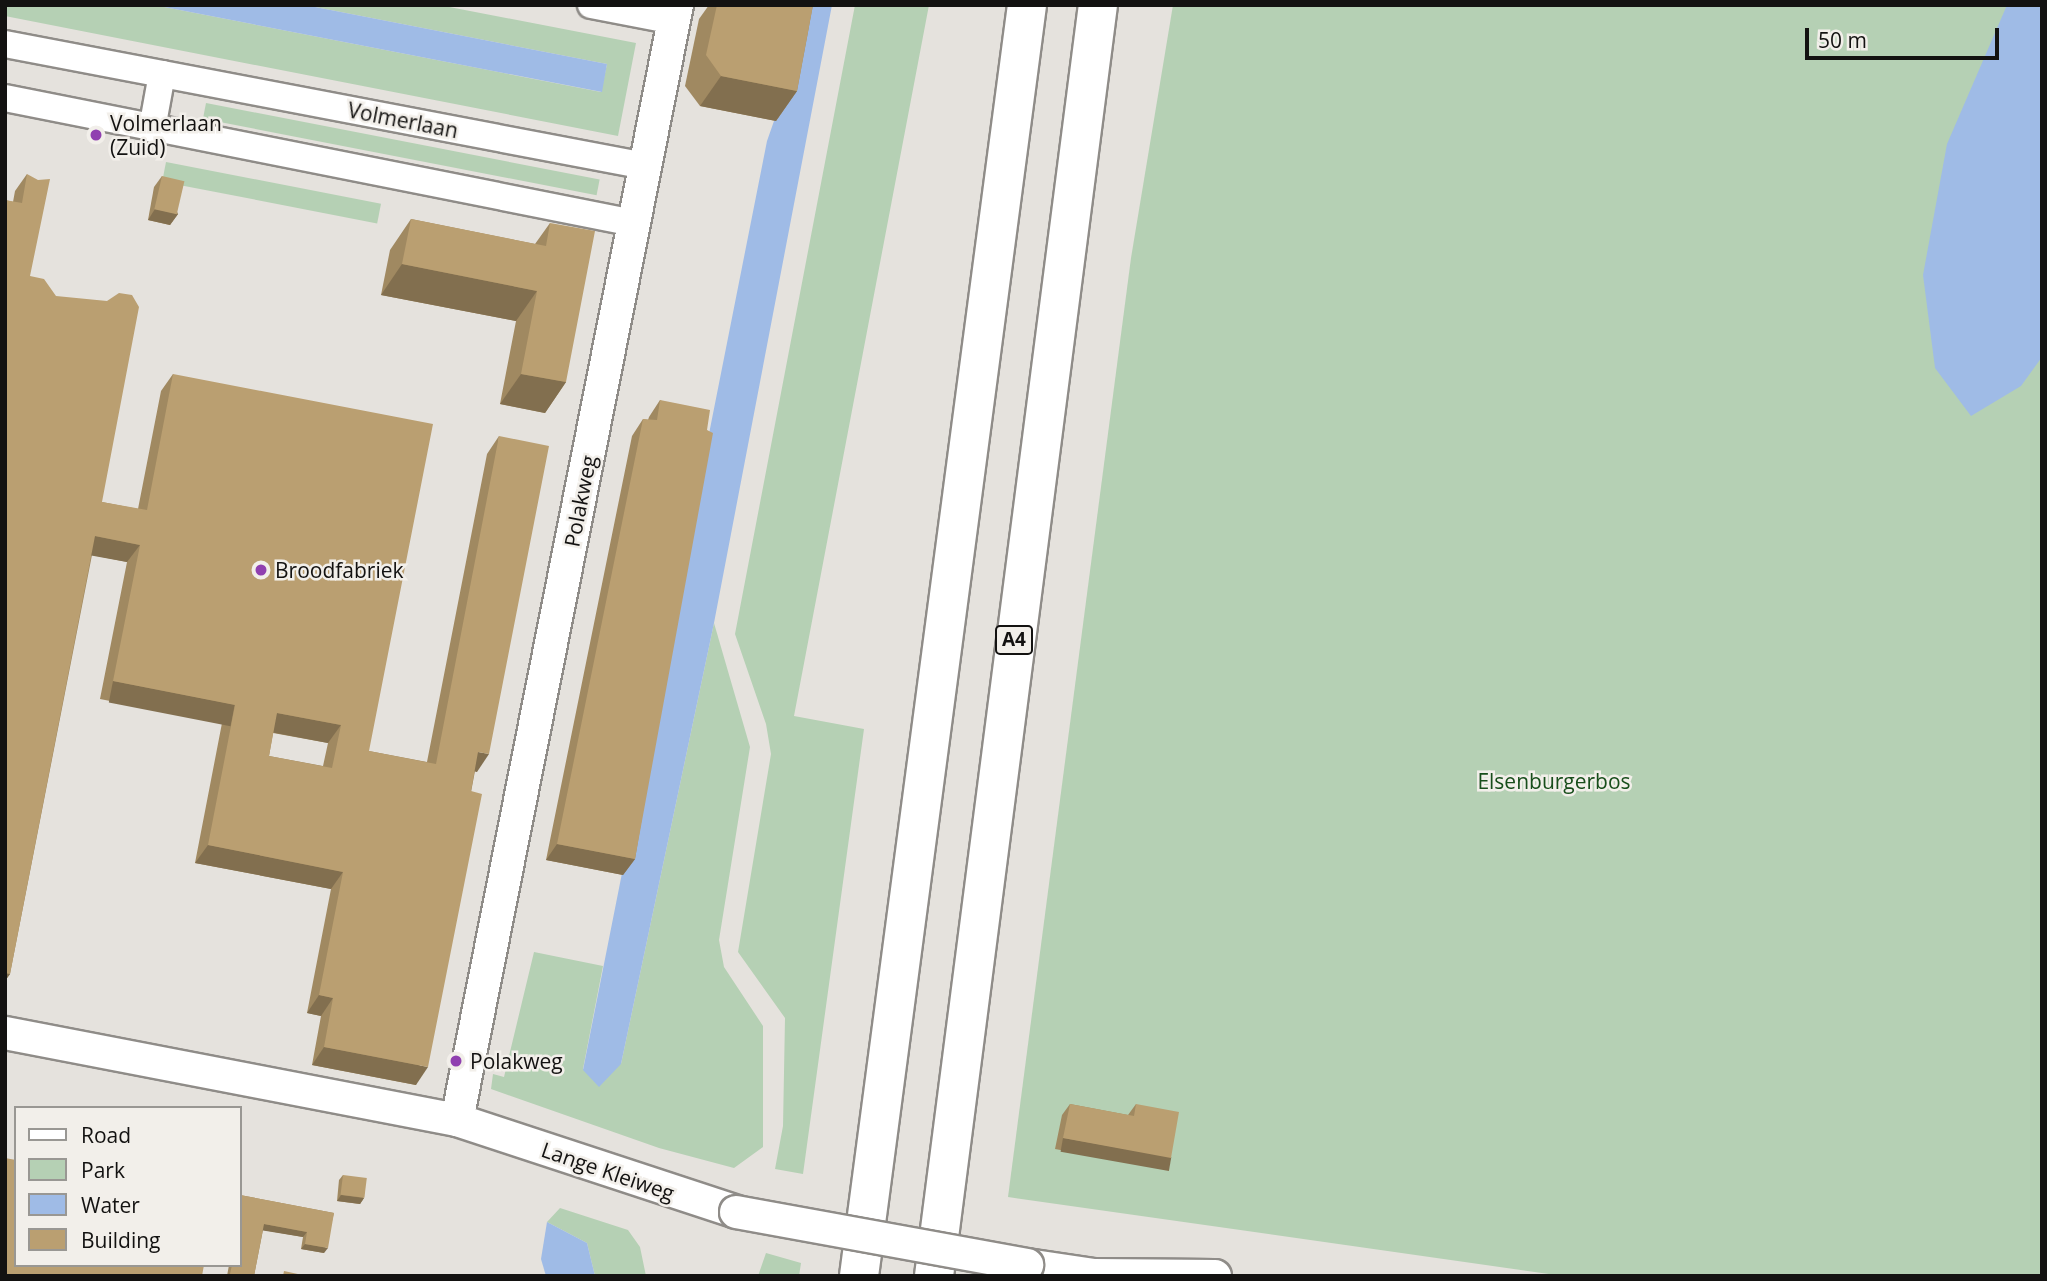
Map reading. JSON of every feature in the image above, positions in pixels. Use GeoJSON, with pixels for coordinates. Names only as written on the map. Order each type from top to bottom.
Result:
{"type":"FeatureCollection","features":[{"type":"Feature","properties":{"kind":"highway"},"geometry":{"type":"LineString","coordinates":[[1016,5],[1017,76]]}},
{"type":"Feature","properties":{"kind":"highway"},"geometry":{"type":"LineString","coordinates":[[859,1276],[1027,5]]}},
{"type":"Feature","properties":{"kind":"highway","name":"A4"},"geometry":{"type":"LineString","coordinates":[[934,1276],[1098,5]]}},
{"type":"Feature","properties":{"kind":"street"},"geometry":{"type":"LineString","coordinates":[[591,5],[675,13]]}},
{"type":"Feature","properties":{"kind":"street","name":"Polakweg"},"geometry":{"type":"LineString","coordinates":[[457,1120],[675,13]]}},
{"type":"Feature","properties":{"kind":"street","name":"Volmerlaan"},"geometry":{"type":"LineString","coordinates":[[5,44],[645,166]]}},
{"type":"Feature","properties":{"kind":"street"},"geometry":{"type":"LineString","coordinates":[[152,129],[162,74]]}},
{"type":"Feature","properties":{"kind":"street"},"geometry":{"type":"LineString","coordinates":[[5,99],[634,223]]}},
{"type":"Feature","properties":{"kind":"street","name":"Lange Kleiweg"},"geometry":{"type":"LineString","coordinates":[[5,1033],[457,1120],[736,1212],[1094,1275],[1215,1276]]}},
{"type":"Feature","properties":{"kind":"green space"},"geometry":{"type":"Polygon","coordinates":[[[5,5],[154,5],[601,92],[607,64],[305,5],[439,5],[636,43],[618,136],[5,16],[5,5]]]}},
{"type":"Feature","properties":{"kind":"green space"},"geometry":{"type":"Polygon","coordinates":[[[855,5],[929,5],[794,716],[864,729],[803,1174],[775,1169],[783,1126],[785,1018],[738,952],[771,754],[766,724],[735,634],[855,5]]]}},
{"type":"Feature","properties":{"kind":"green space","name":"Elsenburgerbos"},"geometry":{"type":"Polygon","coordinates":[[[1173,5],[2042,5],[2042,1276],[1563,1276],[1008,1197],[1131,258],[1173,5]]]}},
{"type":"Feature","properties":{"kind":"green space"},"geometry":{"type":"Polygon","coordinates":[[[206,103],[600,180],[597,195],[203,119],[206,103]]]}},
{"type":"Feature","properties":{"kind":"green space"},"geometry":{"type":"Polygon","coordinates":[[[166,162],[381,204],[377,223],[162,182],[166,162]]]}},
{"type":"Feature","properties":{"kind":"green space"},"geometry":{"type":"Polygon","coordinates":[[[714,623],[750,747],[719,940],[724,967],[763,1026],[763,1147],[734,1168],[659,1148],[491,1089],[493,1074],[504,1077],[534,952],[603,966],[583,1069],[621,1064],[714,623]]]}},
{"type":"Feature","properties":{"kind":"green space"},"geometry":{"type":"Polygon","coordinates":[[[560,1208],[628,1230],[640,1247],[646,1276],[595,1276],[587,1243],[547,1222],[560,1208]]]}},
{"type":"Feature","properties":{"kind":"green space"},"geometry":{"type":"Polygon","coordinates":[[[766,1253],[801,1263],[799,1276],[758,1276],[766,1253]]]}},
{"type":"Feature","properties":{"kind":"water"},"geometry":{"type":"Polygon","coordinates":[[[154,5],[305,5],[607,64],[602,92],[154,5]]]}},
{"type":"Feature","properties":{"kind":"water"},"geometry":{"type":"Polygon","coordinates":[[[800,5],[832,5],[714,623],[621,1064],[599,1087],[583,1070],[767,141],[781,101],[800,5]]]}},
{"type":"Feature","properties":{"kind":"water"},"geometry":{"type":"Polygon","coordinates":[[[2007,5],[2042,5],[2042,357],[2021,386],[1971,416],[1935,368],[1923,275],[1947,144],[2007,5]]]}},
{"type":"Feature","properties":{"kind":"water"},"geometry":{"type":"Polygon","coordinates":[[[547,1222],[587,1243],[595,1276],[546,1276],[541,1259],[547,1222]]]}},
{"type":"Feature","properties":{"kind":"building"},"geometry":{"type":"Polygon","coordinates":[[[717,5],[813,5],[797,91],[721,76],[706,55],[717,5]]]}},
{"type":"Feature","properties":{"kind":"building"},"geometry":{"type":"Polygon","coordinates":[[[27,174],[38,180],[50,179],[30,276],[44,279],[56,296],[107,301],[119,293],[132,295],[139,307],[102,502],[147,510],[173,374],[433,424],[369,751],[436,764],[499,436],[549,446],[489,754],[478,752],[471,791],[482,794],[428,1067],[324,1047],[333,998],[319,995],[343,872],[208,845],[235,705],[113,681],[140,545],[95,536],[10,974],[5,973],[5,200],[22,203],[27,174]],[[277,713],[269,756],[332,768],[341,725],[277,713]]]}},
{"type":"Feature","properties":{"kind":"building"},"geometry":{"type":"Polygon","coordinates":[[[162,176],[184,181],[177,214],[154,209],[162,176]]]}},
{"type":"Feature","properties":{"kind":"building"},"geometry":{"type":"Polygon","coordinates":[[[411,219],[546,246],[550,223],[595,231],[566,382],[521,374],[537,291],[402,264],[411,219]]]}},
{"type":"Feature","properties":{"kind":"building"},"geometry":{"type":"Polygon","coordinates":[[[660,400],[710,410],[707,430],[713,433],[635,859],[557,844],[643,419],[657,420],[660,400]]]}},
{"type":"Feature","properties":{"kind":"building"},"geometry":{"type":"Polygon","coordinates":[[[1070,1104],[1134,1116],[1136,1104],[1179,1112],[1171,1158],[1063,1138],[1070,1104]]]}},
{"type":"Feature","properties":{"kind":"building"},"geometry":{"type":"Polygon","coordinates":[[[5,1158],[14,1160],[14,1267],[204,1267],[202,1276],[5,1276],[5,1158]]]}},
{"type":"Feature","properties":{"kind":"building"},"geometry":{"type":"Polygon","coordinates":[[[343,1175],[367,1178],[364,1198],[341,1195],[343,1175]]]}},
{"type":"Feature","properties":{"kind":"building"},"geometry":{"type":"Polygon","coordinates":[[[242,1195],[334,1213],[328,1248],[305,1244],[307,1232],[264,1224],[254,1276],[230,1274],[232,1267],[242,1267],[242,1195]]]}},
{"type":"Feature","properties":{"kind":"building"},"geometry":{"type":"Polygon","coordinates":[[[284,1271],[307,1276],[283,1276],[284,1271]]]}},
{"type":"Feature","properties":{"kind":"place","name":"Volmerlaan (Zuid)"},"geometry":{"type":"Point","coordinates":[96,135]}},
{"type":"Feature","properties":{"kind":"place","name":"Broodfabriek"},"geometry":{"type":"Point","coordinates":[261,570]}},
{"type":"Feature","properties":{"kind":"place","name":"Polakweg"},"geometry":{"type":"Point","coordinates":[456,1061]}}]}
